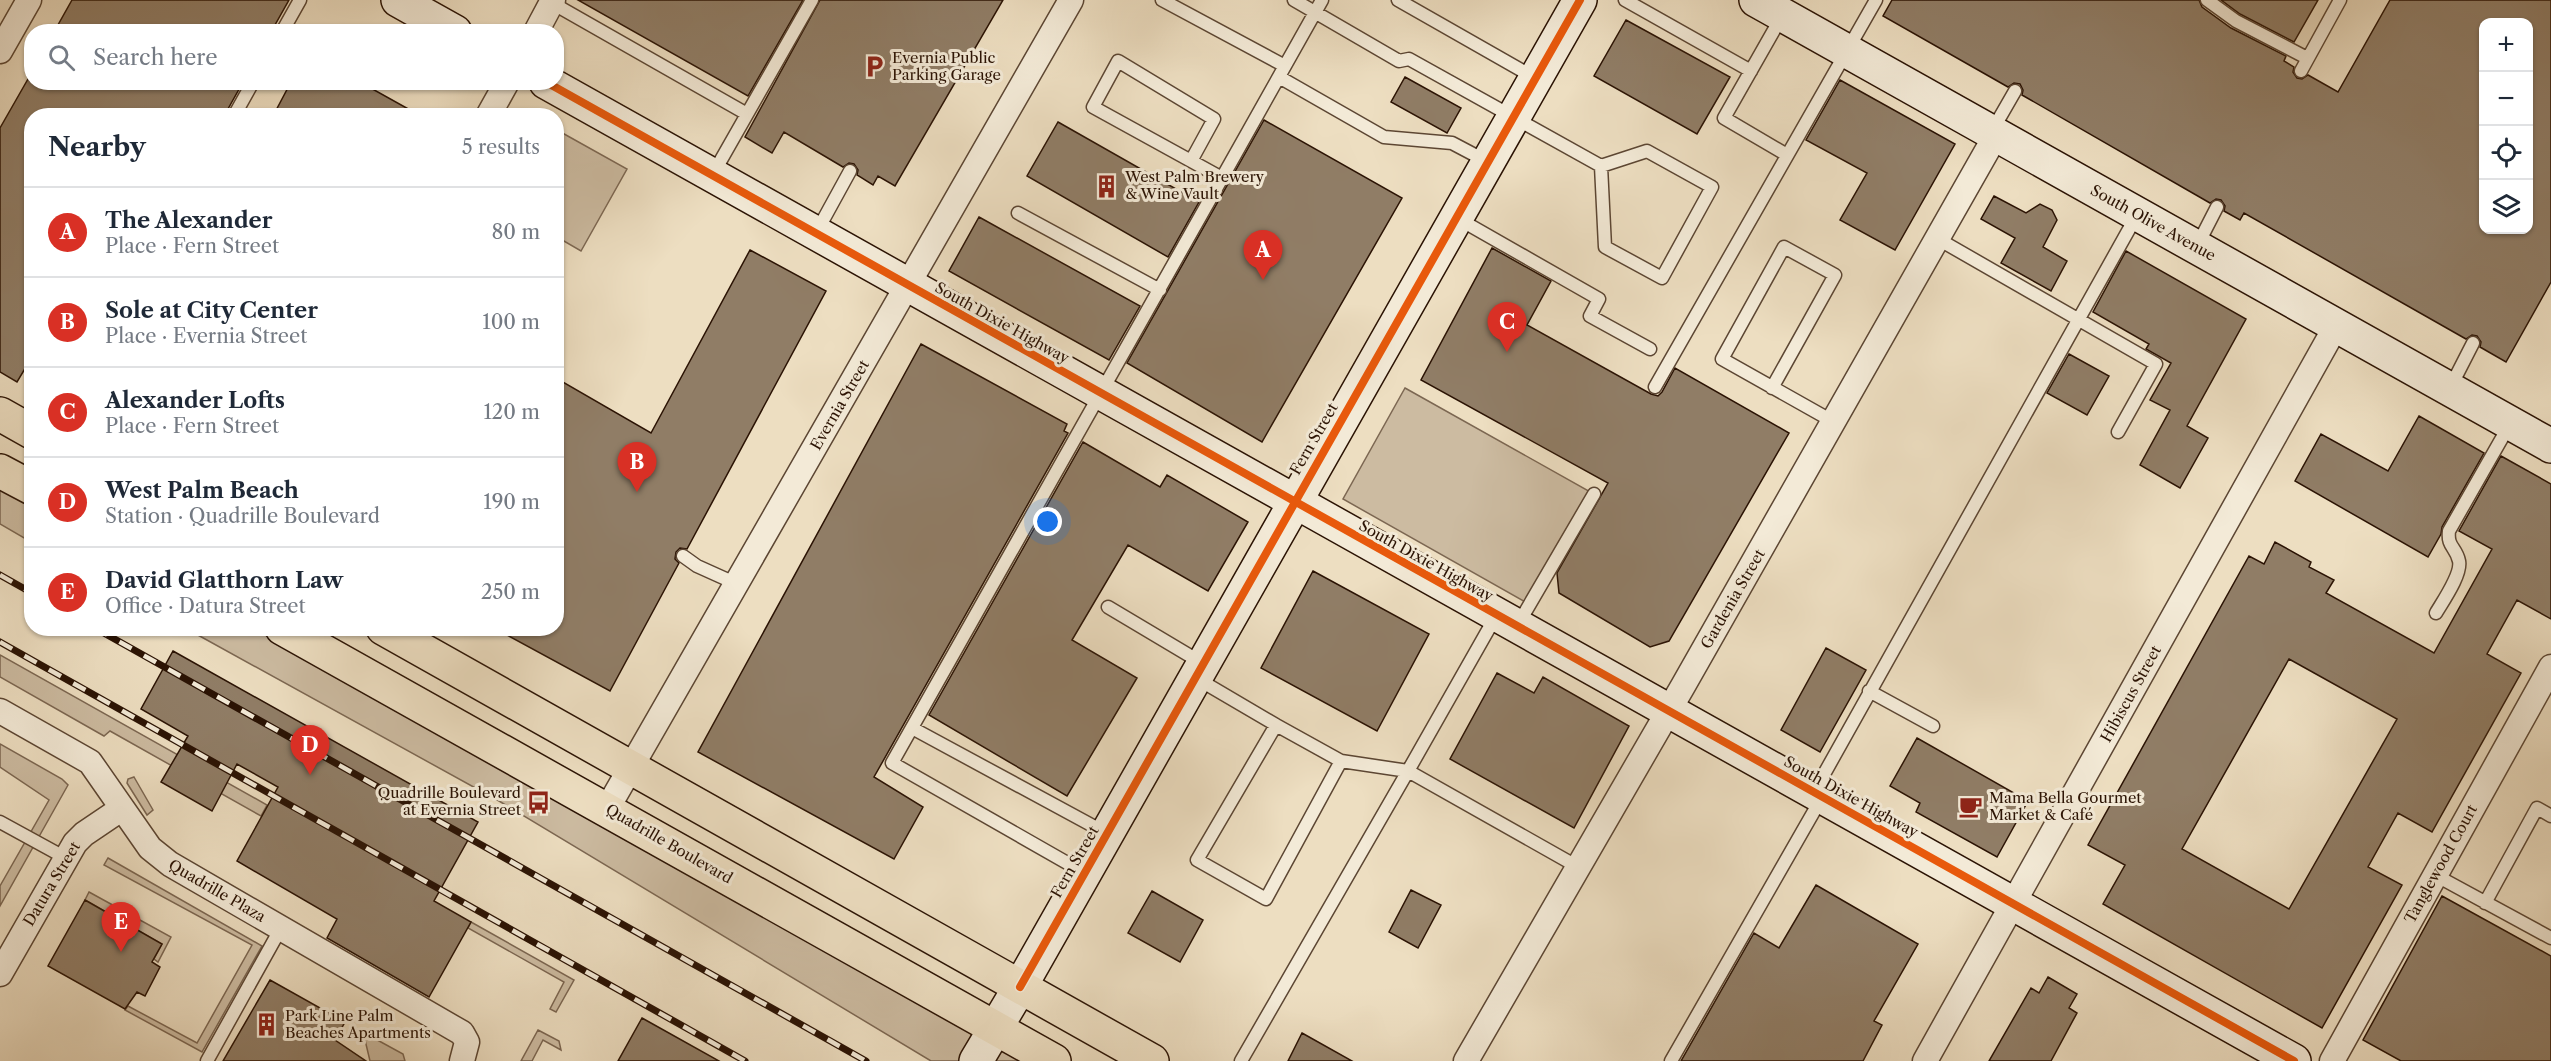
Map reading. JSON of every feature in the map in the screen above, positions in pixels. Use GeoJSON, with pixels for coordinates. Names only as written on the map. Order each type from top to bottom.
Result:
{"type":"FeatureCollection","features":[{"type":"Feature","properties":{"kind":"main road"},"geometry":{"type":"LineString","coordinates":[[0,414],[24,428]]}},
{"type":"Feature","properties":{"kind":"main road"},"geometry":{"type":"LineString","coordinates":[[0,471],[24,484]]}},
{"type":"Feature","properties":{"kind":"main road","name":"Quadrille Boulevard"},"geometry":{"type":"LineString","coordinates":[[296,636],[607,809],[995,1030],[1054,1061]]}},
{"type":"Feature","properties":{"kind":"main road"},"geometry":{"type":"LineString","coordinates":[[397,636],[1152,1061]]}},
{"type":"Feature","properties":{"kind":"street"},"geometry":{"type":"LineString","coordinates":[[0,51],[29,0]]}},
{"type":"Feature","properties":{"kind":"street"},"geometry":{"type":"LineString","coordinates":[[398,0],[441,24]]}},
{"type":"Feature","properties":{"kind":"street","name":"Evernia Street"},"geometry":{"type":"LineString","coordinates":[[607,809],[1071,0]]}},
{"type":"Feature","properties":{"kind":"street","name":"Fern Street"},"geometry":{"type":"LineString","coordinates":[[976,1061],[1580,0]]}},
{"type":"Feature","properties":{"kind":"street"},"geometry":{"type":"LineString","coordinates":[[541,24],[553,2]]}},
{"type":"Feature","properties":{"kind":"street","name":"South Olive Avenue"},"geometry":{"type":"LineString","coordinates":[[1769,8],[2551,446]]}},
{"type":"Feature","properties":{"kind":"street"},"geometry":{"type":"LineString","coordinates":[[492,108],[503,90]]}},
{"type":"Feature","properties":{"kind":"street","name":"South Dixie Highway"},"geometry":{"type":"LineString","coordinates":[[560,90],[2294,1061]]}},
{"type":"Feature","properties":{"kind":"street","name":"Gardenia Street"},"geometry":{"type":"LineString","coordinates":[[1466,1061],[1834,422],[1938,239],[1994,134]]}},
{"type":"Feature","properties":{"kind":"street","name":"Hibiscus Street"},"geometry":{"type":"LineString","coordinates":[[1925,1061],[2336,326]]}},
{"type":"Feature","properties":{"kind":"street","name":"Tanglewood Court"},"geometry":{"type":"LineString","coordinates":[[2332,1061],[2551,668]]}},
{"type":"Feature","properties":{"kind":"street","name":"Quadrille Plaza"},"geometry":{"type":"LineString","coordinates":[[0,711],[90,762],[150,848],[170,864],[466,1037],[466,1050],[462,1061]]}},
{"type":"Feature","properties":{"kind":"street","name":"Datura Street"},"geometry":{"type":"LineString","coordinates":[[0,974],[64,857],[79,837],[121,809]]}},
{"type":"Feature","properties":{"kind":"lane"},"geometry":{"type":"LineString","coordinates":[[286,24],[300,0]]}},
{"type":"Feature","properties":{"kind":"lane"},"geometry":{"type":"LineString","coordinates":[[711,176],[812,0]]}},
{"type":"Feature","properties":{"kind":"lane"},"geometry":{"type":"LineString","coordinates":[[1162,0],[1384,137],[1452,143],[1488,162]]}},
{"type":"Feature","properties":{"kind":"lane"},"geometry":{"type":"LineString","coordinates":[[1294,0],[1400,61],[1409,59],[1600,166],[1647,151],[1712,187],[1662,278],[1605,248],[1600,166]]}},
{"type":"Feature","properties":{"kind":"lane"},"geometry":{"type":"LineString","coordinates":[[1084,873],[892,763],[1322,0]]}},
{"type":"Feature","properties":{"kind":"lane"},"geometry":{"type":"LineString","coordinates":[[1398,0],[1535,78]]}},
{"type":"Feature","properties":{"kind":"lane"},"geometry":{"type":"LineString","coordinates":[[1625,0],[1751,71]]}},
{"type":"Feature","properties":{"kind":"lane"},"geometry":{"type":"LineString","coordinates":[[1655,387],[1876,0]]}},
{"type":"Feature","properties":{"kind":"lane"},"geometry":{"type":"LineString","coordinates":[[2206,0],[2236,21],[2307,58]]}},
{"type":"Feature","properties":{"kind":"lane"},"geometry":{"type":"LineString","coordinates":[[2301,71],[2340,0]]}},
{"type":"Feature","properties":{"kind":"lane"},"geometry":{"type":"LineString","coordinates":[[553,2],[747,114]]}},
{"type":"Feature","properties":{"kind":"lane"},"geometry":{"type":"LineString","coordinates":[[1769,8],[1751,71],[1724,118],[1787,155]]}},
{"type":"Feature","properties":{"kind":"lane"},"geometry":{"type":"LineString","coordinates":[[1191,161],[1214,119],[1118,61],[1093,107],[1191,161],[1222,178]]}},
{"type":"Feature","properties":{"kind":"lane"},"geometry":{"type":"LineString","coordinates":[[238,108],[249,90]]}},
{"type":"Feature","properties":{"kind":"lane"},"geometry":{"type":"LineString","coordinates":[[1994,134],[2015,91]]}},
{"type":"Feature","properties":{"kind":"lane"},"geometry":{"type":"LineString","coordinates":[[815,234],[850,171]]}},
{"type":"Feature","properties":{"kind":"lane"},"geometry":{"type":"LineString","coordinates":[[2196,248],[2217,207]]}},
{"type":"Feature","properties":{"kind":"lane"},"geometry":{"type":"LineString","coordinates":[[1018,213],[1160,290]]}},
{"type":"Feature","properties":{"kind":"lane"},"geometry":{"type":"LineString","coordinates":[[1671,1061],[1818,795],[1869,691],[2137,214]]}},
{"type":"Feature","properties":{"kind":"lane"},"geometry":{"type":"LineString","coordinates":[[1456,218],[1599,299],[1590,316],[1650,349]]}},
{"type":"Feature","properties":{"kind":"lane"},"geometry":{"type":"LineString","coordinates":[[1938,239],[2156,364],[2118,432]]}},
{"type":"Feature","properties":{"kind":"lane"},"geometry":{"type":"LineString","coordinates":[[1772,388],[1835,275],[1784,247],[1722,359],[1772,388],[1834,422]]}},
{"type":"Feature","properties":{"kind":"lane"},"geometry":{"type":"LineString","coordinates":[[2449,389],[2473,343]]}},
{"type":"Feature","properties":{"kind":"lane"},"geometry":{"type":"LineString","coordinates":[[2436,613],[2459,572],[2459,561],[2447,542],[2449,531],[2510,423]]}},
{"type":"Feature","properties":{"kind":"lane"},"geometry":{"type":"LineString","coordinates":[[1241,1061],[1408,771],[1594,494]]}},
{"type":"Feature","properties":{"kind":"lane"},"geometry":{"type":"LineString","coordinates":[[683,556],[697,566],[737,584]]}},
{"type":"Feature","properties":{"kind":"lane"},"geometry":{"type":"LineString","coordinates":[[1108,608],[1276,725],[1341,761],[1408,771],[1578,867]]}},
{"type":"Feature","properties":{"kind":"lane"},"geometry":{"type":"LineString","coordinates":[[1869,691],[1933,726]]}},
{"type":"Feature","properties":{"kind":"lane"},"geometry":{"type":"LineString","coordinates":[[1276,725],[1197,860],[1266,899],[1341,761]]}},
{"type":"Feature","properties":{"kind":"lane"},"geometry":{"type":"LineString","coordinates":[[912,728],[1107,834]]}},
{"type":"Feature","properties":{"kind":"lane"},"geometry":{"type":"LineString","coordinates":[[2485,903],[2537,808],[2551,816]]}},
{"type":"Feature","properties":{"kind":"lane"},"geometry":{"type":"LineString","coordinates":[[0,822],[64,857]]}},
{"type":"Feature","properties":{"kind":"lane"},"geometry":{"type":"LineString","coordinates":[[2435,875],[2551,938]]}},
{"type":"Feature","properties":{"kind":"lane"},"geometry":{"type":"LineString","coordinates":[[207,1061],[281,928]]}},
{"type":"Feature","properties":{"kind":"shaded area"},"geometry":{"type":"Polygon","coordinates":[[[564,134],[627,169],[581,251],[564,241],[564,134]]]}},
{"type":"Feature","properties":{"kind":"shaded area"},"geometry":{"type":"Polygon","coordinates":[[[1405,388],[1594,494],[1529,604],[1343,499],[1405,388]]]}},
{"type":"Feature","properties":{"kind":"shaded area"},"geometry":{"type":"Polygon","coordinates":[[[0,487],[24,501],[24,538],[0,524],[0,487]]]}},
{"type":"Feature","properties":{"kind":"shaded area"},"geometry":{"type":"Polygon","coordinates":[[[200,636],[267,636],[1029,1061],[931,1061],[499,801],[200,636]]]}},
{"type":"Feature","properties":{"kind":"shaded area"},"geometry":{"type":"Polygon","coordinates":[[[0,655],[267,805],[261,816],[110,731],[104,736],[0,677],[0,655]]]}},
{"type":"Feature","properties":{"kind":"shaded area"},"geometry":{"type":"Polygon","coordinates":[[[0,744],[62,779],[68,785],[0,906],[0,886],[49,800],[0,767],[0,744]]]}},
{"type":"Feature","properties":{"kind":"shaded area"},"geometry":{"type":"Polygon","coordinates":[[[134,777],[153,810],[147,815],[127,783],[128,779],[134,777]]]}},
{"type":"Feature","properties":{"kind":"shaded area"},"geometry":{"type":"Polygon","coordinates":[[[108,858],[262,946],[202,1052],[125,1010],[128,1006],[197,1043],[252,945],[104,865],[108,858]]]}},
{"type":"Feature","properties":{"kind":"shaded area"},"geometry":{"type":"Polygon","coordinates":[[[89,892],[171,937],[158,962],[154,959],[162,944],[85,900],[89,892]]]}},
{"type":"Feature","properties":{"kind":"shaded area"},"geometry":{"type":"Polygon","coordinates":[[[471,922],[574,980],[556,1012],[550,1009],[564,982],[468,928],[471,922]]]}},
{"type":"Feature","properties":{"kind":"shaded area"},"geometry":{"type":"Polygon","coordinates":[[[538,1030],[559,1041],[561,1050],[543,1040],[532,1061],[521,1061],[538,1030]]]}},
{"type":"Feature","properties":{"kind":"shaded area"},"geometry":{"type":"Polygon","coordinates":[[[370,1036],[403,1054],[405,1061],[370,1061],[365,1040],[370,1036]]]}},
{"type":"Feature","properties":{"kind":"building"},"geometry":{"type":"Polygon","coordinates":[[[72,0],[289,0],[276,24],[58,24],[72,0]]]}},
{"type":"Feature","properties":{"kind":"building"},"geometry":{"type":"Polygon","coordinates":[[[578,0],[803,0],[748,96],[578,0]]]}},
{"type":"Feature","properties":{"kind":"building","name":"Evernia Public Parking Garage"},"geometry":{"type":"Polygon","coordinates":[[[820,0],[1003,0],[895,186],[878,176],[873,185],[857,175],[858,170],[854,164],[849,163],[843,167],[784,132],[772,153],[745,137],[820,0]]]}},
{"type":"Feature","properties":{"kind":"building"},"geometry":{"type":"Polygon","coordinates":[[[1892,0],[2199,0],[2202,7],[2231,28],[2286,56],[2284,61],[2294,67],[2293,72],[2297,78],[2302,79],[2308,75],[2338,92],[2390,0],[2551,0],[2551,282],[2506,362],[2480,347],[2481,342],[2477,336],[2472,335],[2466,339],[2244,213],[2240,220],[2224,211],[2225,206],[2221,200],[2216,199],[2210,203],[2022,95],[2023,90],[2020,84],[2014,83],[2008,87],[1883,16],[1892,0]]]}},
{"type":"Feature","properties":{"kind":"building"},"geometry":{"type":"Polygon","coordinates":[[[2221,0],[2318,0],[2294,42],[2240,14],[2221,0]]]}},
{"type":"Feature","properties":{"kind":"building"},"geometry":{"type":"Polygon","coordinates":[[[1626,20],[1730,77],[1697,134],[1594,76],[1626,20]]]}},
{"type":"Feature","properties":{"kind":"building"},"geometry":{"type":"Polygon","coordinates":[[[1405,77],[1461,108],[1447,133],[1391,102],[1405,77]]]}},
{"type":"Feature","properties":{"kind":"building"},"geometry":{"type":"Polygon","coordinates":[[[1840,80],[1955,144],[1895,250],[1840,220],[1867,173],[1806,140],[1840,80]]]}},
{"type":"Feature","properties":{"kind":"building"},"geometry":{"type":"Polygon","coordinates":[[[24,86],[24,90],[239,90],[228,108],[24,108],[24,370],[17,382],[0,372],[0,128],[24,86]]]}},
{"type":"Feature","properties":{"kind":"building"},"geometry":{"type":"Polygon","coordinates":[[[287,90],[374,90],[407,108],[277,108],[287,90]]]}},
{"type":"Feature","properties":{"kind":"building"},"geometry":{"type":"Polygon","coordinates":[[[1264,120],[1402,198],[1262,442],[1127,363],[1264,120]]]}},
{"type":"Feature","properties":{"kind":"building","name":"West Palm Brewery & Wine Vault"},"geometry":{"type":"Polygon","coordinates":[[[1058,122],[1199,202],[1168,257],[1027,176],[1058,122]]]}},
{"type":"Feature","properties":{"kind":"building"},"geometry":{"type":"Polygon","coordinates":[[[1994,196],[2026,213],[2040,204],[2052,210],[2057,220],[2043,247],[2067,261],[2051,291],[2001,263],[2015,238],[1981,219],[1994,196]]]}},
{"type":"Feature","properties":{"kind":"building"},"geometry":{"type":"Polygon","coordinates":[[[979,217],[1140,306],[1109,360],[949,271],[979,217]]]}},
{"type":"Feature","properties":{"kind":"building"},"geometry":{"type":"Polygon","coordinates":[[[1492,248],[1551,281],[1527,325],[1651,394],[1658,396],[1662,392],[1675,368],[1789,433],[1669,641],[1650,647],[1559,593],[1557,573],[1608,483],[1421,380],[1492,248]]]}},
{"type":"Feature","properties":{"kind":"building"},"geometry":{"type":"Polygon","coordinates":[[[750,250],[826,291],[687,549],[680,548],[676,552],[675,559],[679,563],[610,691],[509,636],[564,636],[564,383],[651,433],[750,250]]]}},
{"type":"Feature","properties":{"kind":"building"},"geometry":{"type":"Polygon","coordinates":[[[2126,251],[2246,319],[2187,426],[2208,438],[2180,488],[2140,465],[2170,410],[2150,400],[2171,363],[2146,349],[2149,344],[2093,312],[2126,251]]]}},
{"type":"Feature","properties":{"kind":"building"},"geometry":{"type":"Polygon","coordinates":[[[921,344],[1067,424],[1064,431],[1068,433],[874,777],[923,807],[894,859],[698,752],[921,344]]]}},
{"type":"Feature","properties":{"kind":"building"},"geometry":{"type":"Polygon","coordinates":[[[2069,354],[2109,376],[2087,415],[2047,393],[2069,354]]]}},
{"type":"Feature","properties":{"kind":"building"},"geometry":{"type":"Polygon","coordinates":[[[2419,416],[2484,453],[2442,527],[2441,534],[2428,557],[2295,481],[2321,434],[2388,471],[2419,416]]]}},
{"type":"Feature","properties":{"kind":"building"},"geometry":{"type":"Polygon","coordinates":[[[1083,442],[1160,487],[1167,475],[1248,522],[1208,591],[1128,545],[1072,640],[1137,678],[1067,796],[929,715],[1083,442]]]}},
{"type":"Feature","properties":{"kind":"building"},"geometry":{"type":"Polygon","coordinates":[[[2501,456],[2551,484],[2551,619],[2517,600],[2487,654],[2521,673],[2432,832],[2398,813],[2368,867],[2402,885],[2322,1028],[2103,904],[2125,865],[2088,845],[2249,556],[2264,564],[2275,542],[2311,562],[2309,567],[2334,580],[2326,593],[2434,653],[2492,549],[2459,531],[2501,456]],[[2289,659],[2182,849],[2289,909],[2397,719],[2289,659]]]}},
{"type":"Feature","properties":{"kind":"building"},"geometry":{"type":"Polygon","coordinates":[[[1313,571],[1429,634],[1377,731],[1261,668],[1313,571]]]}},
{"type":"Feature","properties":{"kind":"building"},"geometry":{"type":"Polygon","coordinates":[[[1826,648],[1866,670],[1820,752],[1781,730],[1826,648]]]}},
{"type":"Feature","properties":{"kind":"building"},"geometry":{"type":"Polygon","coordinates":[[[173,651],[478,822],[434,901],[471,922],[429,997],[327,938],[337,919],[237,861],[278,787],[237,764],[212,811],[161,782],[188,736],[141,709],[173,651]]]}},
{"type":"Feature","properties":{"kind":"building"},"geometry":{"type":"Polygon","coordinates":[[[1497,673],[1534,693],[1543,677],[1629,726],[1574,828],[1450,759],[1497,673]]]}},
{"type":"Feature","properties":{"kind":"building","name":"Mama Bella Gourmet Market & Café"},"geometry":{"type":"Polygon","coordinates":[[[1917,738],[2028,801],[1997,857],[1916,812],[1920,803],[1890,786],[1917,738]]]}},
{"type":"Feature","properties":{"kind":"building"},"geometry":{"type":"Polygon","coordinates":[[[1816,885],[1918,944],[1874,1021],[1882,1025],[1863,1061],[1681,1061],[1754,933],[1779,948],[1816,885]]]}},
{"type":"Feature","properties":{"kind":"building"},"geometry":{"type":"Polygon","coordinates":[[[1411,890],[1441,905],[1418,948],[1389,932],[1411,890]]]}},
{"type":"Feature","properties":{"kind":"building"},"geometry":{"type":"Polygon","coordinates":[[[1152,891],[1203,920],[1180,962],[1128,933],[1152,891]]]}},
{"type":"Feature","properties":{"kind":"building"},"geometry":{"type":"Polygon","coordinates":[[[2442,896],[2551,956],[2551,1061],[2401,1061],[2363,1040],[2442,896]]]}},
{"type":"Feature","properties":{"kind":"building"},"geometry":{"type":"Polygon","coordinates":[[[85,900],[162,944],[152,962],[160,967],[145,996],[137,992],[125,1009],[48,966],[85,900]]]}},
{"type":"Feature","properties":{"kind":"building"},"geometry":{"type":"Polygon","coordinates":[[[2048,977],[2077,994],[2069,1008],[2077,1013],[2051,1061],[1989,1061],[2031,988],[2039,993],[2048,977]]]}},
{"type":"Feature","properties":{"kind":"building"},"geometry":{"type":"Polygon","coordinates":[[[270,980],[345,1022],[335,1040],[366,1061],[223,1061],[270,980]]]}},
{"type":"Feature","properties":{"kind":"building"},"geometry":{"type":"Polygon","coordinates":[[[642,1018],[719,1061],[618,1061],[642,1018]]]}},
{"type":"Feature","properties":{"kind":"building"},"geometry":{"type":"Polygon","coordinates":[[[1302,1033],[1352,1061],[1288,1061],[1302,1033]]]}},
{"type":"Feature","properties":{"kind":"railway"},"geometry":{"type":"LineString","coordinates":[[0,575],[24,588]]}},
{"type":"Feature","properties":{"kind":"railway"},"geometry":{"type":"LineString","coordinates":[[109,636],[866,1061]]}},
{"type":"Feature","properties":{"kind":"railway"},"geometry":{"type":"LineString","coordinates":[[0,642],[745,1061]]}},
{"type":"Feature","properties":{"kind":"cycle path"},"geometry":{"type":"LineString","coordinates":[[1020,987],[1580,0]]}},
{"type":"Feature","properties":{"kind":"cycle path"},"geometry":{"type":"LineString","coordinates":[[560,90],[2294,1061]]}},
{"type":"Feature","properties":{"kind":"place","name":"Evernia Public Parking Garage"},"geometry":{"type":"Point","coordinates":[874,67]}},
{"type":"Feature","properties":{"kind":"place","name":"West Palm Brewery & Wine Vault"},"geometry":{"type":"Point","coordinates":[1107,186]}},
{"type":"Feature","properties":{"kind":"place","name":"The Alexander"},"geometry":{"type":"Point","coordinates":[1263,280]}},
{"type":"Feature","properties":{"kind":"place","name":"Alexander Lofts"},"geometry":{"type":"Point","coordinates":[1507,352]}},
{"type":"Feature","properties":{"kind":"place","name":"Sole at City Center"},"geometry":{"type":"Point","coordinates":[637,492]}},
{"type":"Feature","properties":{"kind":"place","name":"West Palm Beach"},"geometry":{"type":"Point","coordinates":[310,775]}},
{"type":"Feature","properties":{"kind":"place","name":"Quadrille Boulevard at Evernia Street"},"geometry":{"type":"Point","coordinates":[539,802]}},
{"type":"Feature","properties":{"kind":"place","name":"Mama Bella Gourmet Market & Café"},"geometry":{"type":"Point","coordinates":[1971,807]}},
{"type":"Feature","properties":{"kind":"place","name":"David Glatthorn Law"},"geometry":{"type":"Point","coordinates":[121,952]}},
{"type":"Feature","properties":{"kind":"place","name":"Park Line Palm Beaches Apartments"},"geometry":{"type":"Point","coordinates":[267,1025]}}]}
